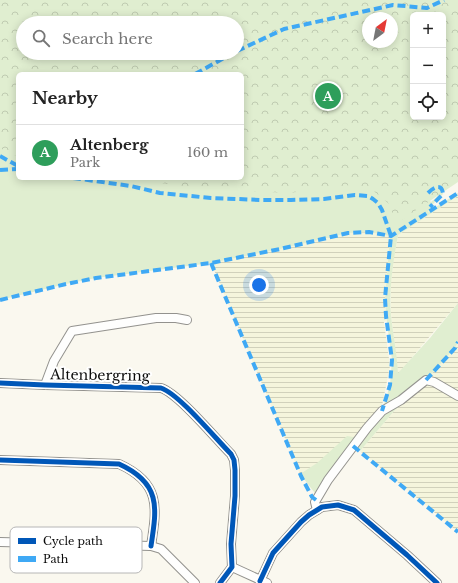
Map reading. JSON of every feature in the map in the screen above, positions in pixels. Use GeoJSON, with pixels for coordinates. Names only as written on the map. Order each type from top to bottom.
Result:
{"type":"FeatureCollection","features":[{"type":"Feature","properties":{"kind":"street"},"geometry":{"type":"LineString","coordinates":[[45,385],[54,361],[72,331],[156,318],[176,318],[187,320]]}},
{"type":"Feature","properties":{"kind":"street"},"geometry":{"type":"LineString","coordinates":[[317,510],[315,502],[328,480],[367,428],[382,411],[395,404],[426,380],[434,382],[458,396]]}},
{"type":"Feature","properties":{"kind":"street","name":"Altenbergring"},"geometry":{"type":"LineString","coordinates":[[0,382],[45,385],[161,388],[168,390],[230,454],[234,460],[235,496],[231,544],[232,567]]}},
{"type":"Feature","properties":{"kind":"street"},"geometry":{"type":"LineString","coordinates":[[0,460],[119,464],[129,468],[147,483],[153,494],[155,506],[154,524],[150,546]]}},
{"type":"Feature","properties":{"kind":"street"},"geometry":{"type":"LineString","coordinates":[[220,583],[232,567],[264,582],[273,554],[301,522],[322,507],[338,506],[354,510],[407,555],[437,583]]}},
{"type":"Feature","properties":{"kind":"street"},"geometry":{"type":"LineString","coordinates":[[0,542],[10,542]]}},
{"type":"Feature","properties":{"kind":"street"},"geometry":{"type":"LineString","coordinates":[[142,546],[161,549],[195,583]]}},
{"type":"Feature","properties":{"kind":"green space"},"geometry":{"type":"Polygon","coordinates":[[[0,0],[288,0],[442,190],[443,194],[433,204],[428,212],[458,193],[458,196],[398,235],[392,275],[391,315],[398,373],[430,338],[458,303],[458,342],[455,348],[426,380],[434,386],[420,388],[405,401],[395,410],[360,451],[354,446],[318,497],[300,474],[317,463],[347,436],[359,438],[382,411],[390,385],[392,360],[385,298],[390,236],[369,232],[348,233],[211,263],[96,278],[0,300],[0,0]],[[434,190],[428,199],[431,202],[438,196],[434,190]]]}},
{"type":"Feature","properties":{"kind":"green space"},"geometry":{"type":"Polygon","coordinates":[[[0,0],[458,0],[458,182],[397,223],[388,203],[371,189],[351,185],[289,193],[206,189],[137,180],[244,180],[244,72],[16,72],[16,156],[0,148],[0,0]]]}},
{"type":"Feature","properties":{"kind":"green space"},"geometry":{"type":"Polygon","coordinates":[[[458,196],[458,303],[398,374],[391,314],[391,283],[394,254],[398,235],[458,196]]]}},
{"type":"Feature","properties":{"kind":"green space"},"geometry":{"type":"Polygon","coordinates":[[[369,232],[391,236],[385,298],[386,321],[384,322],[390,366],[381,411],[356,439],[300,474],[211,263],[348,233],[369,232]]]}},
{"type":"Feature","properties":{"kind":"green space"},"geometry":{"type":"Polygon","coordinates":[[[458,342],[458,394],[426,380],[455,348],[458,342]]]}},
{"type":"Feature","properties":{"kind":"green space"},"geometry":{"type":"Polygon","coordinates":[[[434,386],[458,399],[458,532],[360,451],[395,410],[420,388],[434,386]]]}},
{"type":"Feature","properties":{"kind":"marked path"},"geometry":{"type":"LineString","coordinates":[[244,48],[284,29],[393,5],[427,8],[444,0]]}},
{"type":"Feature","properties":{"kind":"marked path"},"geometry":{"type":"LineString","coordinates":[[199,72],[220,60]]}},
{"type":"Feature","properties":{"kind":"marked path"},"geometry":{"type":"LineString","coordinates":[[0,156],[16,165]]}},
{"type":"Feature","properties":{"kind":"marked path"},"geometry":{"type":"LineString","coordinates":[[0,170],[16,169]]}},
{"type":"Feature","properties":{"kind":"marked path"},"geometry":{"type":"LineString","coordinates":[[88,180],[131,186],[160,193],[211,198],[291,200],[324,199],[355,195],[368,196],[373,199],[378,203],[382,210],[391,236],[385,298],[392,360],[390,385],[382,411]]}},
{"type":"Feature","properties":{"kind":"marked path"},"geometry":{"type":"LineString","coordinates":[[428,193],[439,187],[441,188],[443,194],[430,207]]}},
{"type":"Feature","properties":{"kind":"marked path"},"geometry":{"type":"LineString","coordinates":[[0,300],[96,278],[211,263],[348,233],[369,232],[391,236],[458,193]]}},
{"type":"Feature","properties":{"kind":"marked path"},"geometry":{"type":"LineString","coordinates":[[211,263],[301,476],[312,497],[316,500]]}},
{"type":"Feature","properties":{"kind":"marked path"},"geometry":{"type":"LineString","coordinates":[[426,380],[455,348],[458,342]]}},
{"type":"Feature","properties":{"kind":"marked path"},"geometry":{"type":"LineString","coordinates":[[353,446],[458,532]]}},
{"type":"Feature","properties":{"kind":"cycle path"},"geometry":{"type":"LineString","coordinates":[[0,383],[161,388],[169,392],[187,407],[231,454],[234,460],[235,496],[231,544],[232,567],[220,583]]}},
{"type":"Feature","properties":{"kind":"cycle path"},"geometry":{"type":"LineString","coordinates":[[0,460],[119,464],[133,471],[143,479],[153,498],[155,508],[151,546]]}},
{"type":"Feature","properties":{"kind":"cycle path"},"geometry":{"type":"LineString","coordinates":[[260,581],[273,553],[301,522],[322,507],[338,505],[354,510],[407,555],[437,583]]}},
{"type":"Feature","properties":{"kind":"place","name":"Altenberg"},"geometry":{"type":"Point","coordinates":[328,96]}}]}
